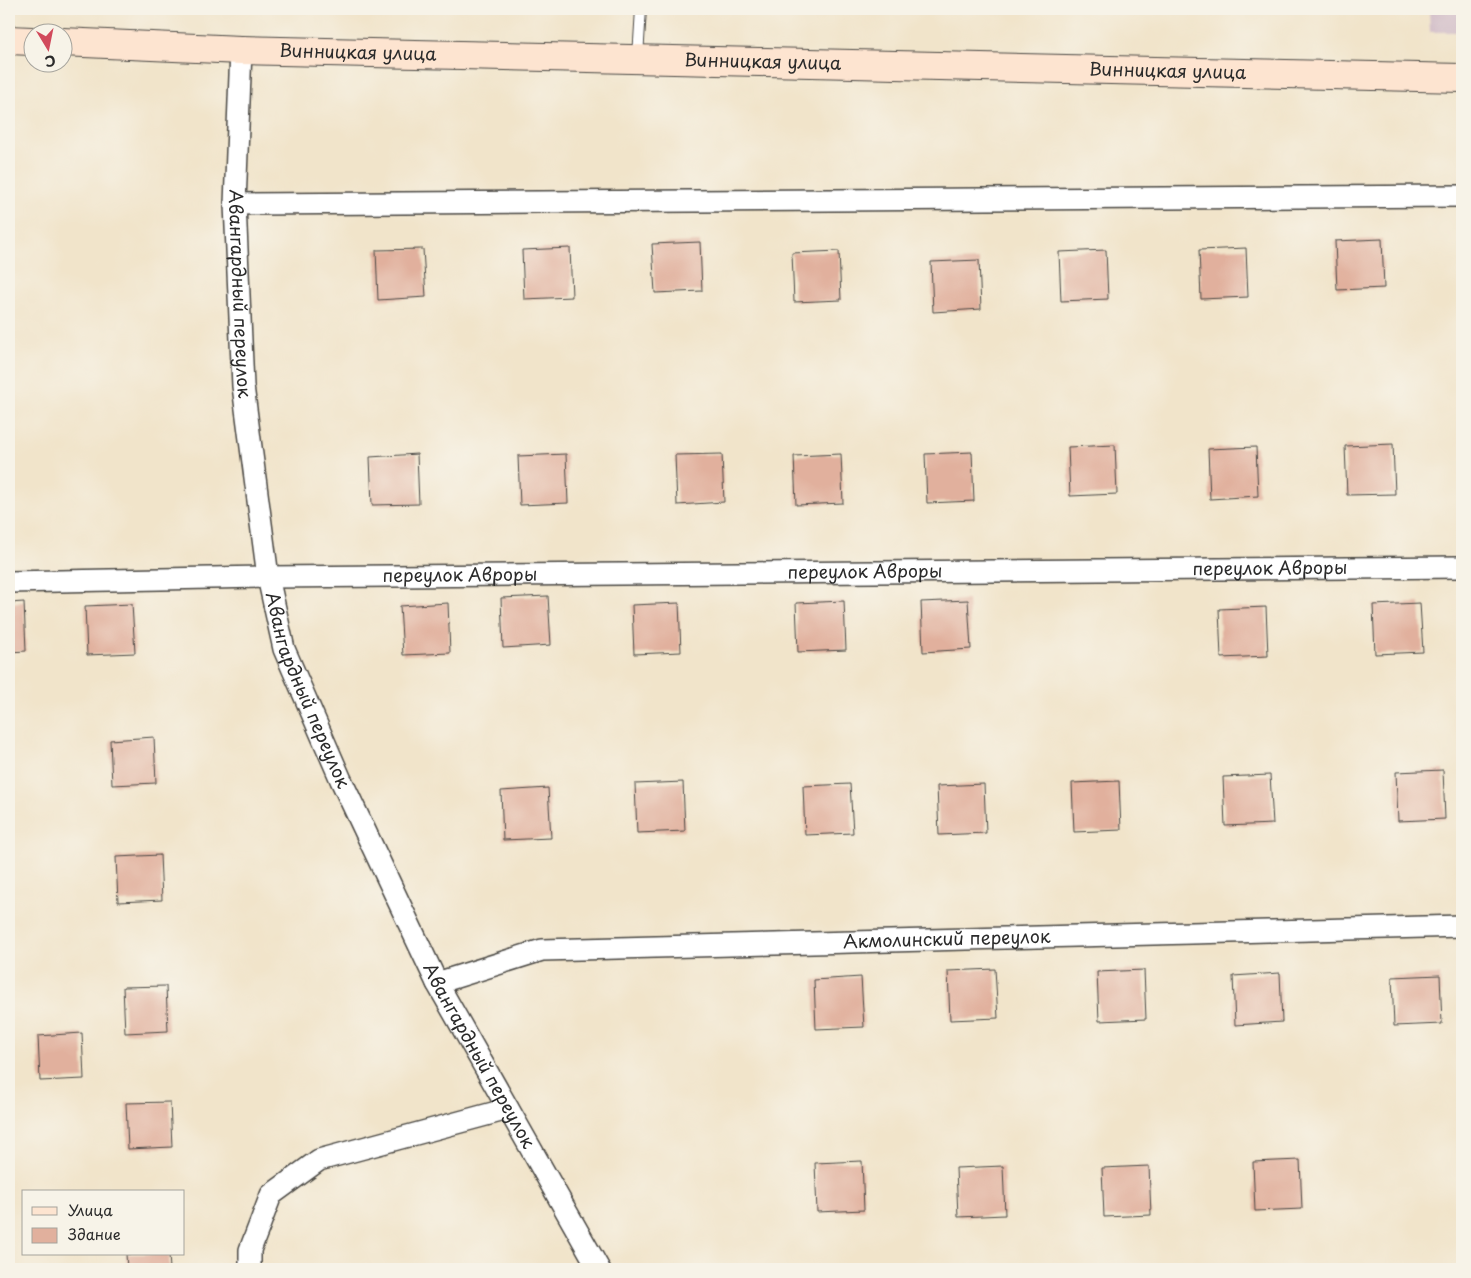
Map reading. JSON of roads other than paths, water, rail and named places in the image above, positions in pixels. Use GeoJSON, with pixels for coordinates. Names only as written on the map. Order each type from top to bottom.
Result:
{"type":"FeatureCollection","features":[{"type":"Feature","properties":{"kind":"main road"},"geometry":{"type":"LineString","coordinates":[[9,40],[22,41]]}},
{"type":"Feature","properties":{"kind":"main road","name":"Винницкая улица"},"geometry":{"type":"LineString","coordinates":[[72,42],[241,50],[638,57],[1462,78]]}},
{"type":"Feature","properties":{"kind":"street","name":"Авангардный переулок"},"geometry":{"type":"LineString","coordinates":[[241,50],[235,204],[243,386],[268,577],[284,649],[341,780],[437,983],[599,1269]]}},
{"type":"Feature","properties":{"kind":"street"},"geometry":{"type":"LineString","coordinates":[[235,204],[1462,196]]}},
{"type":"Feature","properties":{"kind":"street","name":"переулок Авроры"},"geometry":{"type":"LineString","coordinates":[[9,582],[268,577],[1462,567]]}},
{"type":"Feature","properties":{"kind":"street","name":"Акмолинский переулок"},"geometry":{"type":"LineString","coordinates":[[437,983],[542,950],[1462,926]]}},
{"type":"Feature","properties":{"kind":"street"},"geometry":{"type":"LineString","coordinates":[[250,1269],[250,1250],[271,1195],[319,1160],[508,1109]]}},
{"type":"Feature","properties":{"kind":"lane"},"geometry":{"type":"LineString","coordinates":[[638,57],[641,9]]}}]}
